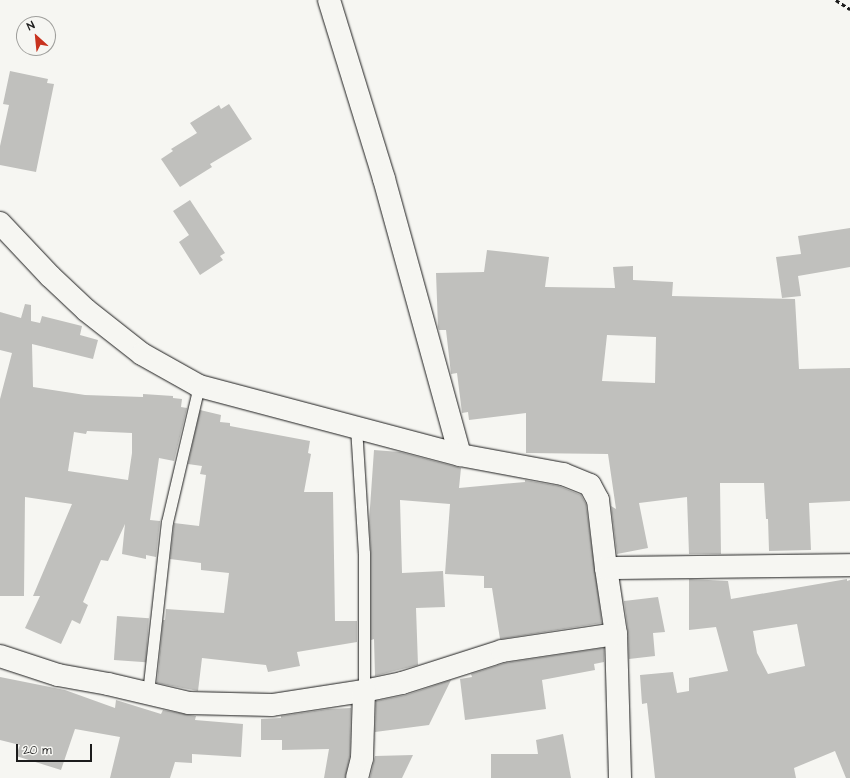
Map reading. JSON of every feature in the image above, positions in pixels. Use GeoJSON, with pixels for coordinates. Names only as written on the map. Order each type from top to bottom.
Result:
{"type":"FeatureCollection","features":[{"type":"Feature","properties":{"kind":"street"},"geometry":{"type":"LineString","coordinates":[[329,0],[384,179],[460,455]]}},
{"type":"Feature","properties":{"kind":"street"},"geometry":{"type":"LineString","coordinates":[[0,223],[50,276],[86,310],[142,354],[199,386],[460,455],[557,472],[590,485],[598,500],[616,634],[620,778]]}},
{"type":"Feature","properties":{"kind":"street"},"geometry":{"type":"LineString","coordinates":[[606,568],[850,565]]}},
{"type":"Feature","properties":{"kind":"street"},"geometry":{"type":"LineString","coordinates":[[0,656],[58,675],[108,684],[189,703],[272,705],[364,691],[402,683],[502,651],[616,634]]}},
{"type":"Feature","properties":{"kind":"street"},"geometry":{"type":"LineString","coordinates":[[357,778],[362,758],[364,691]]}},
{"type":"Feature","properties":{"kind":"lane"},"geometry":{"type":"LineString","coordinates":[[148,693],[167,522],[199,386]]}},
{"type":"Feature","properties":{"kind":"lane"},"geometry":{"type":"LineString","coordinates":[[356,427],[364,553],[364,691]]}},
{"type":"Feature","properties":{"kind":"path"},"geometry":{"type":"LineString","coordinates":[[836,0],[850,9]]}},
{"type":"Feature","properties":{"kind":"building"},"geometry":{"type":"Polygon","coordinates":[[[10,71],[48,79],[47,83],[54,84],[36,172],[0,165],[0,146],[9,105],[3,104],[10,71]]]}},
{"type":"Feature","properties":{"kind":"building"},"geometry":{"type":"Polygon","coordinates":[[[229,104],[252,139],[210,164],[212,167],[180,187],[161,159],[173,151],[171,149],[197,133],[190,123],[219,105],[221,109],[229,104]]]}},
{"type":"Feature","properties":{"kind":"building"},"geometry":{"type":"Polygon","coordinates":[[[190,200],[225,253],[220,256],[223,260],[200,275],[179,242],[189,235],[173,211],[190,200]]]}},
{"type":"Feature","properties":{"kind":"building"},"geometry":{"type":"Polygon","coordinates":[[[850,228],[850,267],[798,276],[801,296],[782,298],[776,257],[801,254],[798,236],[850,228]]]}},
{"type":"Feature","properties":{"kind":"building"},"geometry":{"type":"Polygon","coordinates":[[[487,250],[549,257],[545,287],[615,288],[613,267],[633,266],[633,280],[673,282],[672,296],[795,299],[799,369],[850,368],[850,501],[809,503],[811,550],[769,551],[768,519],[766,519],[764,483],[720,483],[721,554],[689,554],[687,497],[639,503],[648,548],[617,554],[611,506],[616,509],[608,454],[526,453],[526,413],[469,420],[468,412],[462,413],[457,373],[451,374],[446,330],[439,330],[438,327],[436,273],[484,272],[487,250]],[[607,335],[602,381],[655,383],[656,337],[607,335]]]}},
{"type":"Feature","properties":{"kind":"building"},"geometry":{"type":"Polygon","coordinates":[[[25,304],[31,305],[31,321],[40,323],[42,316],[82,326],[80,335],[98,340],[93,359],[32,344],[33,387],[85,395],[143,397],[143,394],[173,396],[173,398],[182,399],[181,407],[187,408],[174,461],[159,458],[150,520],[160,521],[156,557],[146,555],[146,559],[122,554],[125,524],[108,561],[101,560],[83,602],[88,605],[80,624],[72,620],[61,644],[25,628],[40,596],[33,596],[72,504],[25,497],[24,596],[0,596],[0,399],[12,353],[0,350],[0,312],[21,318],[25,304]],[[87,431],[86,434],[74,432],[68,471],[128,480],[132,453],[132,433],[87,431]]]}},
{"type":"Feature","properties":{"kind":"building"},"geometry":{"type":"Polygon","coordinates":[[[200,410],[221,415],[220,422],[230,423],[230,426],[310,441],[308,453],[311,454],[304,492],[333,492],[335,621],[357,621],[357,642],[297,652],[300,666],[268,672],[266,665],[202,658],[198,691],[157,683],[163,620],[165,620],[166,609],[224,613],[229,573],[201,570],[201,563],[170,559],[174,523],[199,526],[206,475],[200,474],[202,466],[188,464],[200,410]]]}},
{"type":"Feature","properties":{"kind":"building"},"geometry":{"type":"Polygon","coordinates":[[[374,450],[400,452],[461,468],[459,488],[525,482],[525,480],[559,486],[581,495],[586,504],[602,623],[500,639],[492,588],[484,588],[484,576],[445,574],[450,504],[400,500],[402,573],[443,571],[445,607],[416,608],[418,665],[375,676],[374,639],[371,640],[371,553],[369,522],[374,450]]]}},
{"type":"Feature","properties":{"kind":"building"},"geometry":{"type":"Polygon","coordinates":[[[689,579],[728,581],[731,599],[847,579],[847,581],[850,580],[850,778],[846,778],[835,751],[794,768],[796,778],[655,778],[647,703],[642,704],[640,675],[673,672],[677,693],[689,691],[689,678],[728,671],[716,627],[689,630],[689,579]],[[797,624],[753,631],[757,653],[768,674],[805,666],[797,624]]]}},
{"type":"Feature","properties":{"kind":"building"},"geometry":{"type":"Polygon","coordinates":[[[658,597],[665,632],[653,633],[655,656],[629,659],[628,632],[624,601],[658,597]]]}},
{"type":"Feature","properties":{"kind":"building"},"geometry":{"type":"Polygon","coordinates":[[[117,616],[149,618],[146,662],[114,660],[117,616]]]}},
{"type":"Feature","properties":{"kind":"building"},"geometry":{"type":"Polygon","coordinates":[[[604,648],[604,662],[594,664],[595,670],[542,680],[546,709],[465,720],[460,679],[472,677],[471,674],[505,663],[604,648]]]}},
{"type":"Feature","properties":{"kind":"building"},"geometry":{"type":"Polygon","coordinates":[[[0,677],[65,690],[115,708],[116,700],[161,714],[163,710],[196,716],[195,720],[243,724],[241,757],[192,754],[192,763],[175,762],[170,778],[110,778],[120,737],[75,729],[61,770],[16,756],[20,745],[0,740],[0,677]]]}},
{"type":"Feature","properties":{"kind":"building"},"geometry":{"type":"Polygon","coordinates":[[[451,680],[429,725],[375,732],[376,701],[406,695],[451,680]]]}},
{"type":"Feature","properties":{"kind":"building"},"geometry":{"type":"Polygon","coordinates":[[[351,708],[350,756],[345,778],[324,778],[329,749],[282,750],[282,740],[261,740],[261,719],[281,718],[281,716],[328,709],[351,708]]]}},
{"type":"Feature","properties":{"kind":"building"},"geometry":{"type":"Polygon","coordinates":[[[563,734],[571,778],[491,778],[491,754],[538,754],[536,740],[563,734]]]}},
{"type":"Feature","properties":{"kind":"building"},"geometry":{"type":"Polygon","coordinates":[[[413,755],[402,778],[370,778],[375,756],[413,755]]]}}]}
